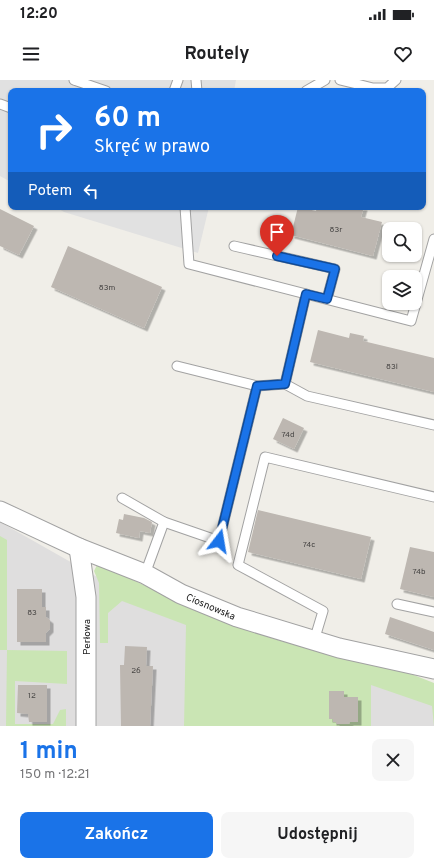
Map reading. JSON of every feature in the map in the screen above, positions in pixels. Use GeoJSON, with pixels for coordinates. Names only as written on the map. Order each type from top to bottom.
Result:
{"type":"FeatureCollection","features":[{"type":"Feature","properties":{"kind":"street","name":"Ciosnowska"},"geometry":{"type":"LineString","coordinates":[[0,511],[79,548],[145,574],[181,594],[237,617],[314,641],[434,669]]}},
{"type":"Feature","properties":{"kind":"street","name":"Perłowa"},"geometry":{"type":"LineString","coordinates":[[79,548],[86,597],[86,726]]}},
{"type":"Feature","properties":{"kind":"lane"},"geometry":{"type":"LineString","coordinates":[[74,80],[97,88]]}},
{"type":"Feature","properties":{"kind":"lane"},"geometry":{"type":"LineString","coordinates":[[311,88],[325,80]]}},
{"type":"Feature","properties":{"kind":"lane"},"geometry":{"type":"LineString","coordinates":[[340,80],[373,88],[387,88],[396,80]]}},
{"type":"Feature","properties":{"kind":"lane"},"geometry":{"type":"LineString","coordinates":[[185,210],[189,264],[411,321],[434,239]]}},
{"type":"Feature","properties":{"kind":"lane"},"geometry":{"type":"LineString","coordinates":[[234,246],[335,269],[327,299]]}},
{"type":"Feature","properties":{"kind":"lane"},"geometry":{"type":"LineString","coordinates":[[285,384],[306,294]]}},
{"type":"Feature","properties":{"kind":"lane"},"geometry":{"type":"LineString","coordinates":[[177,366],[257,386],[285,384],[307,396],[434,425]]}},
{"type":"Feature","properties":{"kind":"lane"},"geometry":{"type":"LineString","coordinates":[[122,498],[164,522],[219,541],[257,386]]}},
{"type":"Feature","properties":{"kind":"lane"},"geometry":{"type":"LineString","coordinates":[[314,641],[323,611],[238,565],[265,457],[434,496]]}},
{"type":"Feature","properties":{"kind":"lane"},"geometry":{"type":"LineString","coordinates":[[145,574],[164,522]]}},
{"type":"Feature","properties":{"kind":"lane"},"geometry":{"type":"LineString","coordinates":[[397,604],[434,612]]}},
{"type":"Feature","properties":{"kind":"shaded area"},"geometry":{"type":"Polygon","coordinates":[[[0,80],[236,80],[235,88],[8,88],[8,180],[0,176],[0,80]]]}},
{"type":"Feature","properties":{"kind":"shaded area"},"geometry":{"type":"Polygon","coordinates":[[[61,210],[208,210],[198,253],[61,210]]]}},
{"type":"Feature","properties":{"kind":"shaded area"},"geometry":{"type":"Polygon","coordinates":[[[0,522],[136,599],[434,700],[434,726],[0,726],[0,522]]]}},
{"type":"Feature","properties":{"kind":"green space"},"geometry":{"type":"Polygon","coordinates":[[[0,536],[7,540],[7,650],[0,650],[0,536]]]}},
{"type":"Feature","properties":{"kind":"green space"},"geometry":{"type":"Polygon","coordinates":[[[97,565],[112,570],[198,611],[271,638],[337,657],[406,672],[434,683],[434,726],[432,706],[371,685],[371,726],[184,726],[186,625],[122,601],[108,613],[108,643],[100,643],[99,583],[94,571],[97,565]]]}},
{"type":"Feature","properties":{"kind":"green space"},"geometry":{"type":"Polygon","coordinates":[[[7,650],[67,651],[67,684],[15,681],[15,724],[53,724],[60,710],[66,709],[66,726],[6,726],[7,650]]]}},
{"type":"Feature","properties":{"kind":"building"},"geometry":{"type":"Polygon","coordinates":[[[0,209],[34,226],[19,255],[0,246],[0,209]]]}},
{"type":"Feature","properties":{"kind":"building"},"geometry":{"type":"Polygon","coordinates":[[[297,210],[363,210],[361,217],[382,222],[373,256],[291,235],[297,210]]]}},
{"type":"Feature","properties":{"kind":"building"},"geometry":{"type":"Polygon","coordinates":[[[68,246],[162,287],[144,328],[51,287],[68,246]]]}},
{"type":"Feature","properties":{"kind":"building"},"geometry":{"type":"Polygon","coordinates":[[[318,330],[349,338],[350,333],[364,336],[363,341],[434,358],[434,392],[310,362],[318,330]]]}},
{"type":"Feature","properties":{"kind":"building"},"geometry":{"type":"Polygon","coordinates":[[[283,418],[304,428],[294,449],[273,439],[283,418]]]}},
{"type":"Feature","properties":{"kind":"building"},"geometry":{"type":"Polygon","coordinates":[[[258,510],[371,537],[361,579],[248,552],[258,510]]]}},
{"type":"Feature","properties":{"kind":"building"},"geometry":{"type":"Polygon","coordinates":[[[124,514],[144,518],[152,522],[150,533],[140,531],[139,538],[116,533],[119,519],[123,520],[124,514]]]}},
{"type":"Feature","properties":{"kind":"building"},"geometry":{"type":"Polygon","coordinates":[[[410,547],[434,552],[434,597],[400,589],[410,547]]]}},
{"type":"Feature","properties":{"kind":"building"},"geometry":{"type":"Polygon","coordinates":[[[17,589],[42,589],[42,607],[46,607],[46,617],[50,620],[50,629],[46,633],[46,642],[17,642],[17,589]]]}},
{"type":"Feature","properties":{"kind":"building"},"geometry":{"type":"Polygon","coordinates":[[[390,617],[434,632],[434,650],[385,634],[390,617]]]}},
{"type":"Feature","properties":{"kind":"building"},"geometry":{"type":"Polygon","coordinates":[[[125,646],[147,647],[146,666],[153,666],[150,726],[121,726],[120,665],[124,665],[125,646]]]}},
{"type":"Feature","properties":{"kind":"building"},"geometry":{"type":"Polygon","coordinates":[[[18,685],[47,685],[47,722],[29,722],[28,714],[17,713],[18,685]]]}},
{"type":"Feature","properties":{"kind":"building"},"geometry":{"type":"Polygon","coordinates":[[[329,691],[344,691],[344,697],[358,697],[358,722],[336,724],[336,722],[333,722],[333,719],[329,719],[329,691]]]}},
{"type":"Feature","properties":{"kind":"route"},"geometry":{"type":"LineString","coordinates":[[219,541],[257,386],[285,384],[306,294],[327,299],[335,269],[277,256]]}}]}
